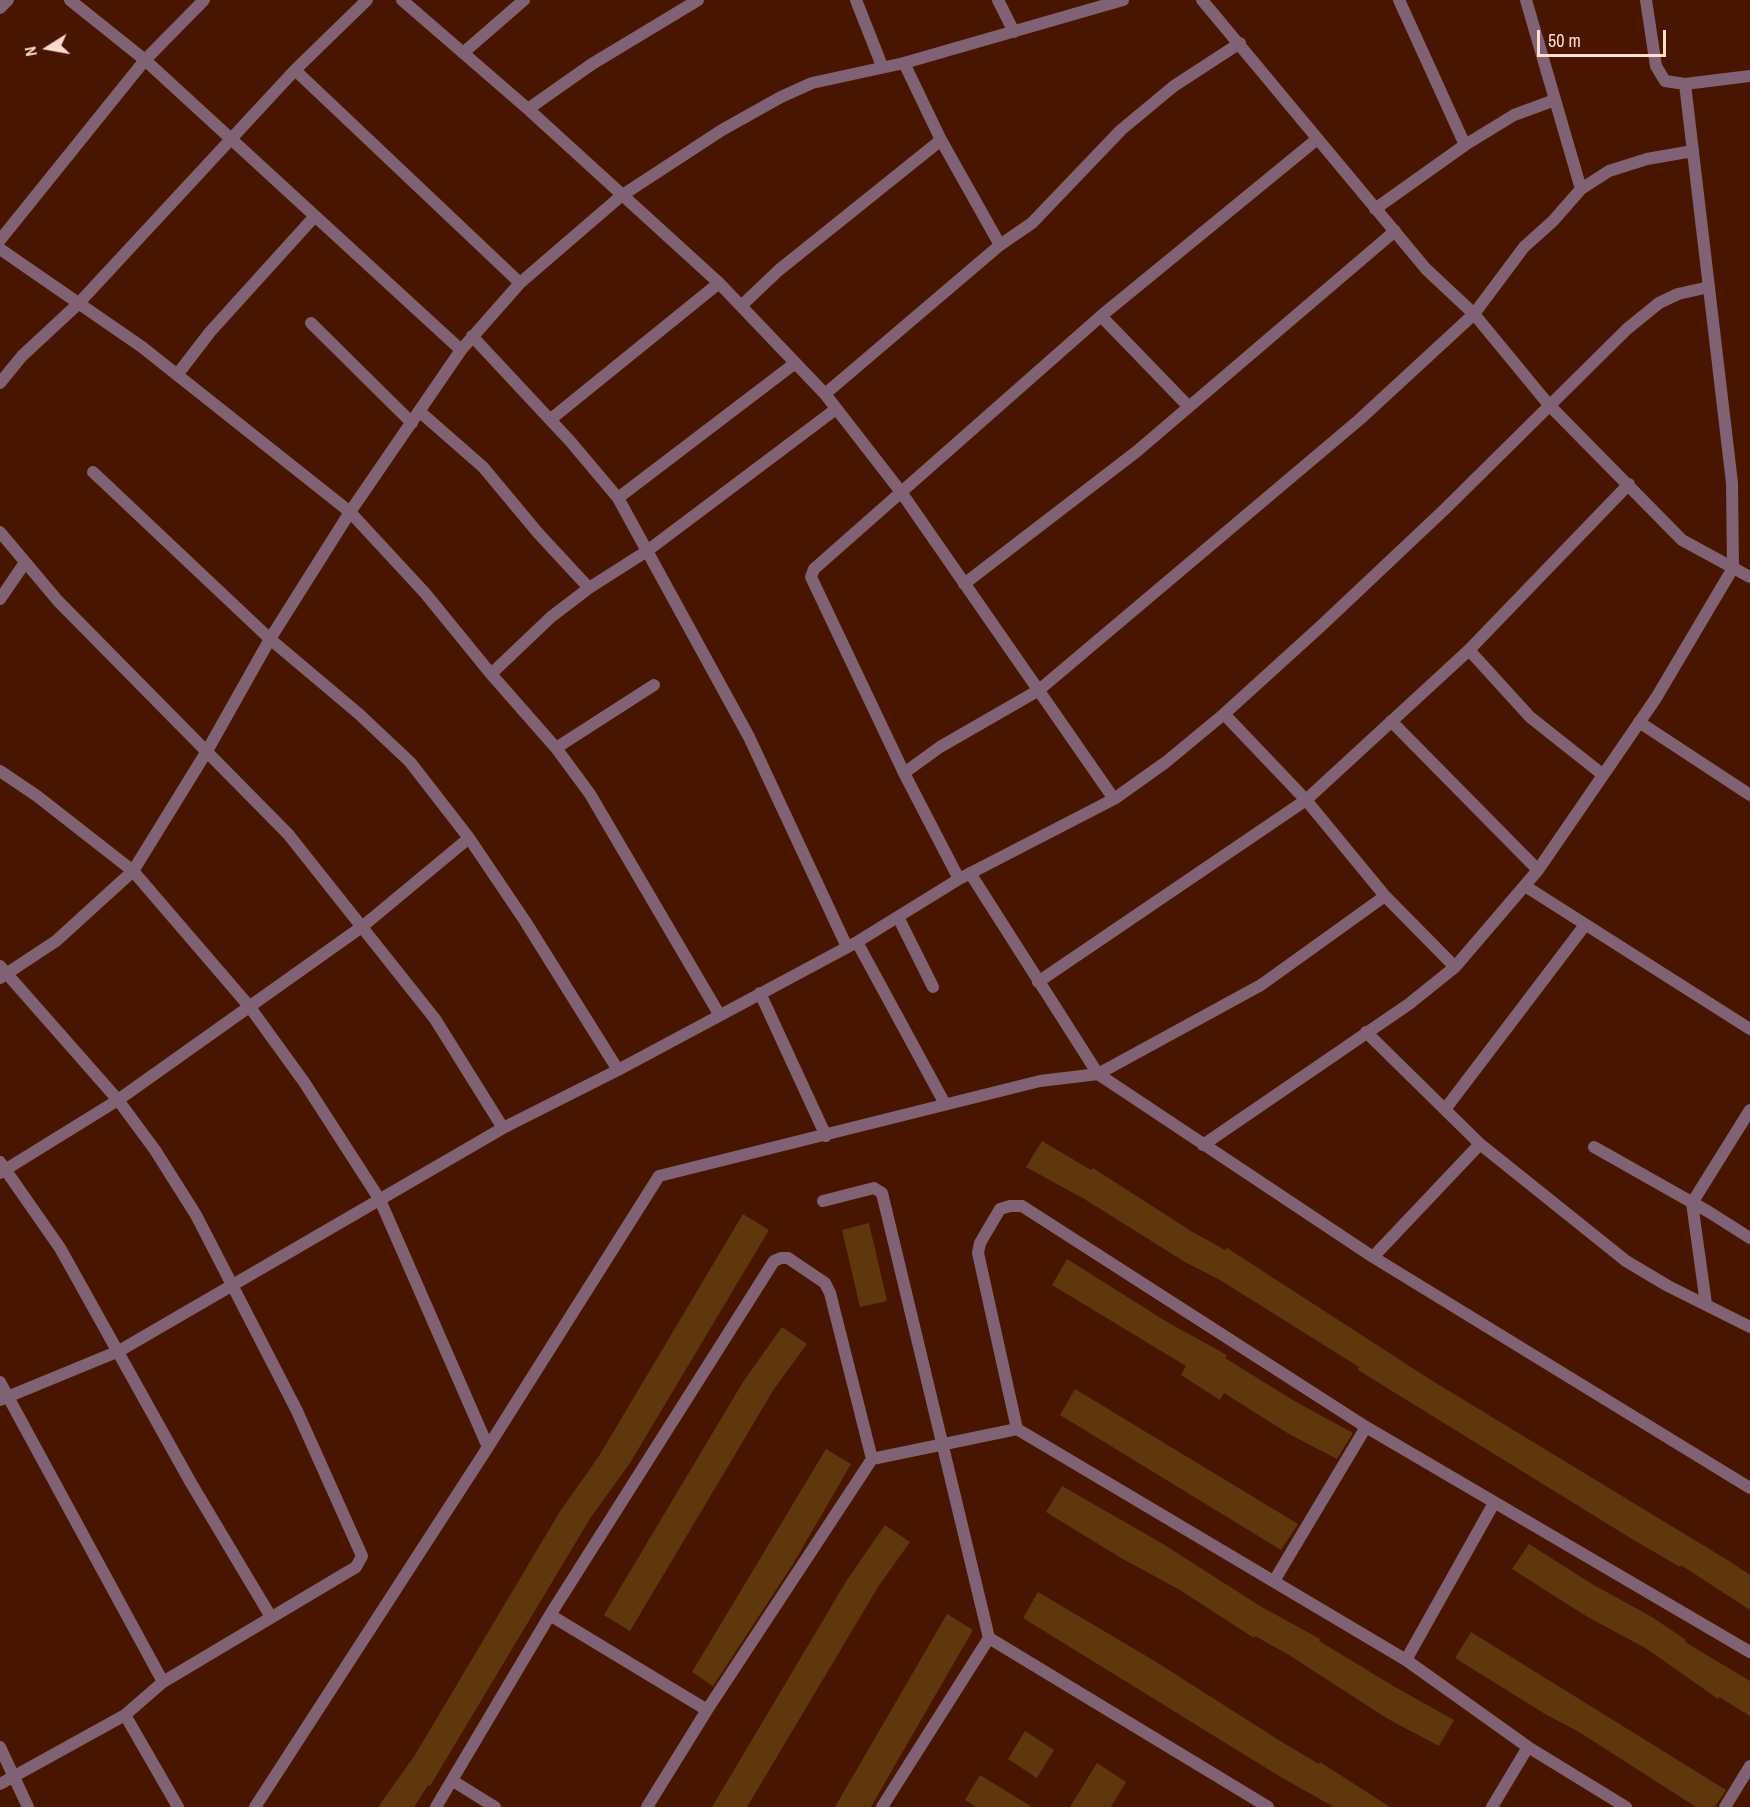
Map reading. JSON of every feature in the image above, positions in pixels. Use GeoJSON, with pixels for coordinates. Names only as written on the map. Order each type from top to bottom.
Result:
{"type":"FeatureCollection","features":[{"type":"Feature","properties":{"kind":"street"},"geometry":{"type":"LineString","coordinates":[[0,8],[8,0]]}},
{"type":"Feature","properties":{"kind":"street"},"geometry":{"type":"LineString","coordinates":[[70,0],[145,60],[461,350]]}},
{"type":"Feature","properties":{"kind":"street"},"geometry":{"type":"LineString","coordinates":[[0,240],[145,60],[204,0]]}},
{"type":"Feature","properties":{"kind":"street"},"geometry":{"type":"LineString","coordinates":[[0,383],[22,356],[78,304],[295,70],[367,0]]}},
{"type":"Feature","properties":{"kind":"street"},"geometry":{"type":"LineString","coordinates":[[402,0],[528,109],[719,283],[825,394],[901,492],[1114,800]]}},
{"type":"Feature","properties":{"kind":"street"},"geometry":{"type":"LineString","coordinates":[[463,53],[524,0]]}},
{"type":"Feature","properties":{"kind":"street"},"geometry":{"type":"LineString","coordinates":[[528,109],[592,64],[698,0]]}},
{"type":"Feature","properties":{"kind":"street"},"geometry":{"type":"LineString","coordinates":[[855,0],[882,66]]}},
{"type":"Feature","properties":{"kind":"street"},"geometry":{"type":"LineString","coordinates":[[998,0],[1014,32]]}},
{"type":"Feature","properties":{"kind":"street"},"geometry":{"type":"LineString","coordinates":[[0,1784],[126,1715],[163,1682],[356,1567],[362,1556],[297,1411],[196,1215],[155,1150],[118,1100],[3,972],[56,941],[133,871],[207,751],[270,639],[350,512],[461,350],[520,283],[621,196],[722,130],[781,97],[812,83],[904,63],[1123,0]]}},
{"type":"Feature","properties":{"kind":"street"},"geometry":{"type":"LineString","coordinates":[[1202,0],[1240,43],[1316,140],[1426,269],[1474,314],[1549,405],[1629,483],[1682,540],[1750,577]]}},
{"type":"Feature","properties":{"kind":"street"},"geometry":{"type":"LineString","coordinates":[[1399,0],[1465,145]]}},
{"type":"Feature","properties":{"kind":"street"},"geometry":{"type":"LineString","coordinates":[[1527,0],[1581,189]]}},
{"type":"Feature","properties":{"kind":"street"},"geometry":{"type":"LineString","coordinates":[[1646,0],[1656,66],[1665,81],[1685,84],[1750,76]]}},
{"type":"Feature","properties":{"kind":"street"},"geometry":{"type":"LineString","coordinates":[[825,394],[1000,245],[1032,223],[1078,177],[1101,149],[1130,122],[1174,86],[1240,43]]}},
{"type":"Feature","properties":{"kind":"street"},"geometry":{"type":"LineString","coordinates":[[904,63],[941,140],[1000,245]]}},
{"type":"Feature","properties":{"kind":"street"},"geometry":{"type":"LineString","coordinates":[[295,70],[520,283]]}},
{"type":"Feature","properties":{"kind":"street"},"geometry":{"type":"LineString","coordinates":[[1203,1145],[1409,1004],[1455,968],[1538,870],[1639,722],[1733,568],[1732,483],[1685,84]]}},
{"type":"Feature","properties":{"kind":"street"},"geometry":{"type":"LineString","coordinates":[[1375,209],[1465,145],[1514,115],[1555,100]]}},
{"type":"Feature","properties":{"kind":"street"},"geometry":{"type":"LineString","coordinates":[[741,306],[779,270],[941,140]]}},
{"type":"Feature","properties":{"kind":"street"},"geometry":{"type":"LineString","coordinates":[[1316,140],[1101,316],[814,569],[811,577],[904,773],[964,876],[1038,982],[1098,1074],[1373,1257],[1750,1488]]}},
{"type":"Feature","properties":{"kind":"street"},"geometry":{"type":"LineString","coordinates":[[904,773],[940,747],[1039,690],[1359,420],[1474,314],[1524,247],[1553,221],[1581,189],[1609,171],[1647,159],[1694,151]]}},
{"type":"Feature","properties":{"kind":"street"},"geometry":{"type":"LineString","coordinates":[[177,375],[210,332],[315,216]]}},
{"type":"Feature","properties":{"kind":"street"},"geometry":{"type":"LineString","coordinates":[[964,584],[1136,452],[1395,231]]}},
{"type":"Feature","properties":{"kind":"street"},"geometry":{"type":"LineString","coordinates":[[0,249],[142,347],[350,512],[425,593],[491,674],[556,748],[590,794],[719,1014]]}},
{"type":"Feature","properties":{"kind":"street"},"geometry":{"type":"LineString","coordinates":[[551,419],[719,283]]}},
{"type":"Feature","properties":{"kind":"street"},"geometry":{"type":"LineString","coordinates":[[4,1398],[119,1351],[503,1128],[618,1070],[719,1014],[852,945],[964,876],[1114,800],[1166,762],[1224,714],[1428,525],[1626,328],[1659,303],[1678,294],[1709,287]]}},
{"type":"Feature","properties":{"kind":"street"},"geometry":{"type":"LineString","coordinates":[[1101,316],[1189,407]]}},
{"type":"Feature","properties":{"kind":"street"},"geometry":{"type":"LineString","coordinates":[[311,323],[412,423]]}},
{"type":"Feature","properties":{"kind":"street"},"geometry":{"type":"LineString","coordinates":[[472,336],[551,419],[618,498],[749,737],[852,945],[945,1104]]}},
{"type":"Feature","properties":{"kind":"street"},"geometry":{"type":"LineString","coordinates":[[618,498],[794,364]]}},
{"type":"Feature","properties":{"kind":"street"},"geometry":{"type":"LineString","coordinates":[[491,674],[551,617],[589,588],[647,551],[836,409]]}},
{"type":"Feature","properties":{"kind":"street"},"geometry":{"type":"LineString","coordinates":[[419,411],[483,467],[538,533],[589,588]]}},
{"type":"Feature","properties":{"kind":"street"},"geometry":{"type":"LineString","coordinates":[[93,472],[270,639],[359,714],[410,762],[469,838],[525,921],[618,1070]]}},
{"type":"Feature","properties":{"kind":"street"},"geometry":{"type":"LineString","coordinates":[[1038,982],[1306,800],[1469,650],[1629,483]]}},
{"type":"Feature","properties":{"kind":"street"},"geometry":{"type":"LineString","coordinates":[[0,532],[24,564],[58,602],[288,834],[435,1019],[503,1128]]}},
{"type":"Feature","properties":{"kind":"street"},"geometry":{"type":"LineString","coordinates":[[0,599],[24,564]]}},
{"type":"Feature","properties":{"kind":"street"},"geometry":{"type":"LineString","coordinates":[[1469,650],[1530,717],[1602,774]]}},
{"type":"Feature","properties":{"kind":"street"},"geometry":{"type":"LineString","coordinates":[[556,748],[654,685]]}},
{"type":"Feature","properties":{"kind":"street"},"geometry":{"type":"LineString","coordinates":[[1224,714],[1306,800],[1385,896],[1455,968]]}},
{"type":"Feature","properties":{"kind":"street"},"geometry":{"type":"LineString","coordinates":[[1391,720],[1538,870]]}},
{"type":"Feature","properties":{"kind":"street"},"geometry":{"type":"LineString","coordinates":[[1639,722],[1750,795]]}},
{"type":"Feature","properties":{"kind":"street"},"geometry":{"type":"LineString","coordinates":[[0,771],[37,796],[133,871],[249,1006],[304,1082],[381,1200],[488,1447]]}},
{"type":"Feature","properties":{"kind":"street"},"geometry":{"type":"LineString","coordinates":[[271,1617],[191,1484],[60,1248],[2,1169],[118,1100],[363,926],[469,838]]}},
{"type":"Feature","properties":{"kind":"street"},"geometry":{"type":"LineString","coordinates":[[1525,886],[1750,1029]]}},
{"type":"Feature","properties":{"kind":"street"},"geometry":{"type":"LineString","coordinates":[[255,1807],[488,1447],[658,1176],[1040,1081],[1098,1074],[1251,991],[1385,896]]}},
{"type":"Feature","properties":{"kind":"street"},"geometry":{"type":"LineString","coordinates":[[898,917],[933,987]]}},
{"type":"Feature","properties":{"kind":"street"},"geometry":{"type":"LineString","coordinates":[[1446,1108],[1585,926]]}},
{"type":"Feature","properties":{"kind":"street"},"geometry":{"type":"LineString","coordinates":[[760,993],[826,1136]]}},
{"type":"Feature","properties":{"kind":"street"},"geometry":{"type":"LineString","coordinates":[[1366,1032],[1446,1108],[1480,1144],[1626,1261],[1668,1286],[1750,1327]]}},
{"type":"Feature","properties":{"kind":"street"},"geometry":{"type":"LineString","coordinates":[[1706,1304],[1692,1203],[1750,1110]]}},
{"type":"Feature","properties":{"kind":"street"},"geometry":{"type":"LineString","coordinates":[[1373,1257],[1480,1144]]}},
{"type":"Feature","properties":{"kind":"street"},"geometry":{"type":"LineString","coordinates":[[1594,1148],[1750,1238]]}},
{"type":"Feature","properties":{"kind":"street"},"geometry":{"type":"LineString","coordinates":[[823,1201],[874,1188],[882,1193],[945,1445],[989,1638],[882,1807]]}},
{"type":"Feature","properties":{"kind":"street"},"geometry":{"type":"LineString","coordinates":[[1017,1429],[978,1253],[980,1243],[1000,1209],[1010,1206],[1022,1206],[1366,1427],[1750,1652]]}},
{"type":"Feature","properties":{"kind":"street"},"geometry":{"type":"LineString","coordinates":[[436,1807],[550,1615],[774,1261],[788,1258],[825,1283],[830,1293],[872,1459]]}},
{"type":"Feature","properties":{"kind":"street"},"geometry":{"type":"LineString","coordinates":[[0,1382],[4,1398],[163,1682]]}},
{"type":"Feature","properties":{"kind":"street"},"geometry":{"type":"LineString","coordinates":[[1274,1581],[1366,1427]]}},
{"type":"Feature","properties":{"kind":"street"},"geometry":{"type":"LineString","coordinates":[[647,1807],[707,1710],[872,1459],[1017,1429],[1406,1660],[1528,1748],[1626,1807]]}},
{"type":"Feature","properties":{"kind":"street"},"geometry":{"type":"LineString","coordinates":[[1406,1660],[1494,1503]]}},
{"type":"Feature","properties":{"kind":"street"},"geometry":{"type":"LineString","coordinates":[[550,1615],[707,1710]]}},
{"type":"Feature","properties":{"kind":"street"},"geometry":{"type":"LineString","coordinates":[[989,1638],[1263,1806]]}},
{"type":"Feature","properties":{"kind":"street"},"geometry":{"type":"LineString","coordinates":[[126,1715],[178,1807]]}},
{"type":"Feature","properties":{"kind":"street"},"geometry":{"type":"LineString","coordinates":[[0,1747],[28,1807]]}},
{"type":"Feature","properties":{"kind":"street"},"geometry":{"type":"LineString","coordinates":[[1492,1807],[1528,1748]]}},
{"type":"Feature","properties":{"kind":"street"},"geometry":{"type":"LineString","coordinates":[[1725,1807],[1750,1766]]}},
{"type":"Feature","properties":{"kind":"street"},"geometry":{"type":"LineString","coordinates":[[453,1781],[495,1807]]}},
{"type":"Feature","properties":{"kind":"building"},"geometry":{"type":"Polygon","coordinates":[[[1042,1141],[1091,1170],[1093,1168],[1191,1231],[1225,1250],[1227,1248],[1431,1380],[1729,1561],[1750,1575],[1750,1610],[1681,1565],[1680,1567],[1632,1539],[1358,1370],[1359,1367],[1220,1280],[1185,1262],[1086,1200],[1026,1167],[1042,1141]]]}},
{"type":"Feature","properties":{"kind":"building"},"geometry":{"type":"Polygon","coordinates":[[[743,1214],[769,1230],[630,1463],[591,1517],[430,1786],[428,1785],[414,1807],[378,1807],[415,1755],[559,1513],[599,1456],[743,1214]]]}},
{"type":"Feature","properties":{"kind":"building"},"geometry":{"type":"Polygon","coordinates":[[[869,1223],[887,1301],[860,1307],[842,1230],[869,1223]]]}},
{"type":"Feature","properties":{"kind":"building"},"geometry":{"type":"Polygon","coordinates":[[[1067,1259],[1167,1322],[1227,1355],[1225,1358],[1296,1402],[1353,1433],[1337,1459],[1289,1434],[1224,1393],[1220,1400],[1181,1375],[1186,1366],[1052,1285],[1067,1259]]]}},
{"type":"Feature","properties":{"kind":"building"},"geometry":{"type":"Polygon","coordinates":[[[782,1327],[807,1344],[774,1389],[630,1631],[604,1615],[743,1382],[782,1327]]]}},
{"type":"Feature","properties":{"kind":"building"},"geometry":{"type":"Polygon","coordinates":[[[1075,1389],[1298,1524],[1281,1550],[1060,1415],[1075,1389]]]}},
{"type":"Feature","properties":{"kind":"building"},"geometry":{"type":"Polygon","coordinates":[[[826,1449],[851,1464],[793,1564],[713,1686],[692,1672],[826,1449]]]}},
{"type":"Feature","properties":{"kind":"building"},"geometry":{"type":"Polygon","coordinates":[[[1062,1486],[1163,1544],[1260,1606],[1320,1639],[1319,1641],[1395,1687],[1454,1720],[1439,1746],[1388,1719],[1289,1655],[1255,1636],[1254,1638],[1180,1590],[1121,1558],[1046,1512],[1062,1486]]]}},
{"type":"Feature","properties":{"kind":"building"},"geometry":{"type":"Polygon","coordinates":[[[885,1525],[910,1542],[878,1587],[747,1807],[712,1807],[847,1580],[885,1525]]]}},
{"type":"Feature","properties":{"kind":"building"},"geometry":{"type":"Polygon","coordinates":[[[1529,1544],[1592,1584],[1652,1617],[1686,1640],[1685,1642],[1750,1681],[1750,1716],[1719,1697],[1718,1699],[1647,1649],[1586,1616],[1512,1569],[1529,1544]]]}},
{"type":"Feature","properties":{"kind":"building"},"geometry":{"type":"Polygon","coordinates":[[[1038,1592],[1153,1660],[1285,1744],[1319,1764],[1320,1762],[1390,1807],[1334,1807],[1279,1776],[1023,1618],[1038,1592]]]}},
{"type":"Feature","properties":{"kind":"building"},"geometry":{"type":"Polygon","coordinates":[[[947,1614],[973,1630],[871,1807],[835,1807],[947,1614]]]}},
{"type":"Feature","properties":{"kind":"building"},"geometry":{"type":"Polygon","coordinates":[[[1471,1632],[1726,1790],[1715,1807],[1696,1807],[1579,1732],[1545,1714],[1455,1658],[1471,1632]]]}},
{"type":"Feature","properties":{"kind":"building"},"geometry":{"type":"Polygon","coordinates":[[[1025,1731],[1054,1750],[1037,1778],[1008,1759],[1025,1731]]]}},
{"type":"Feature","properties":{"kind":"building"},"geometry":{"type":"Polygon","coordinates":[[[1097,1763],[1126,1782],[1111,1807],[1070,1807],[1097,1763]]]}},
{"type":"Feature","properties":{"kind":"building"},"geometry":{"type":"Polygon","coordinates":[[[980,1775],[1032,1807],[976,1807],[965,1800],[980,1775]]]}}]}
